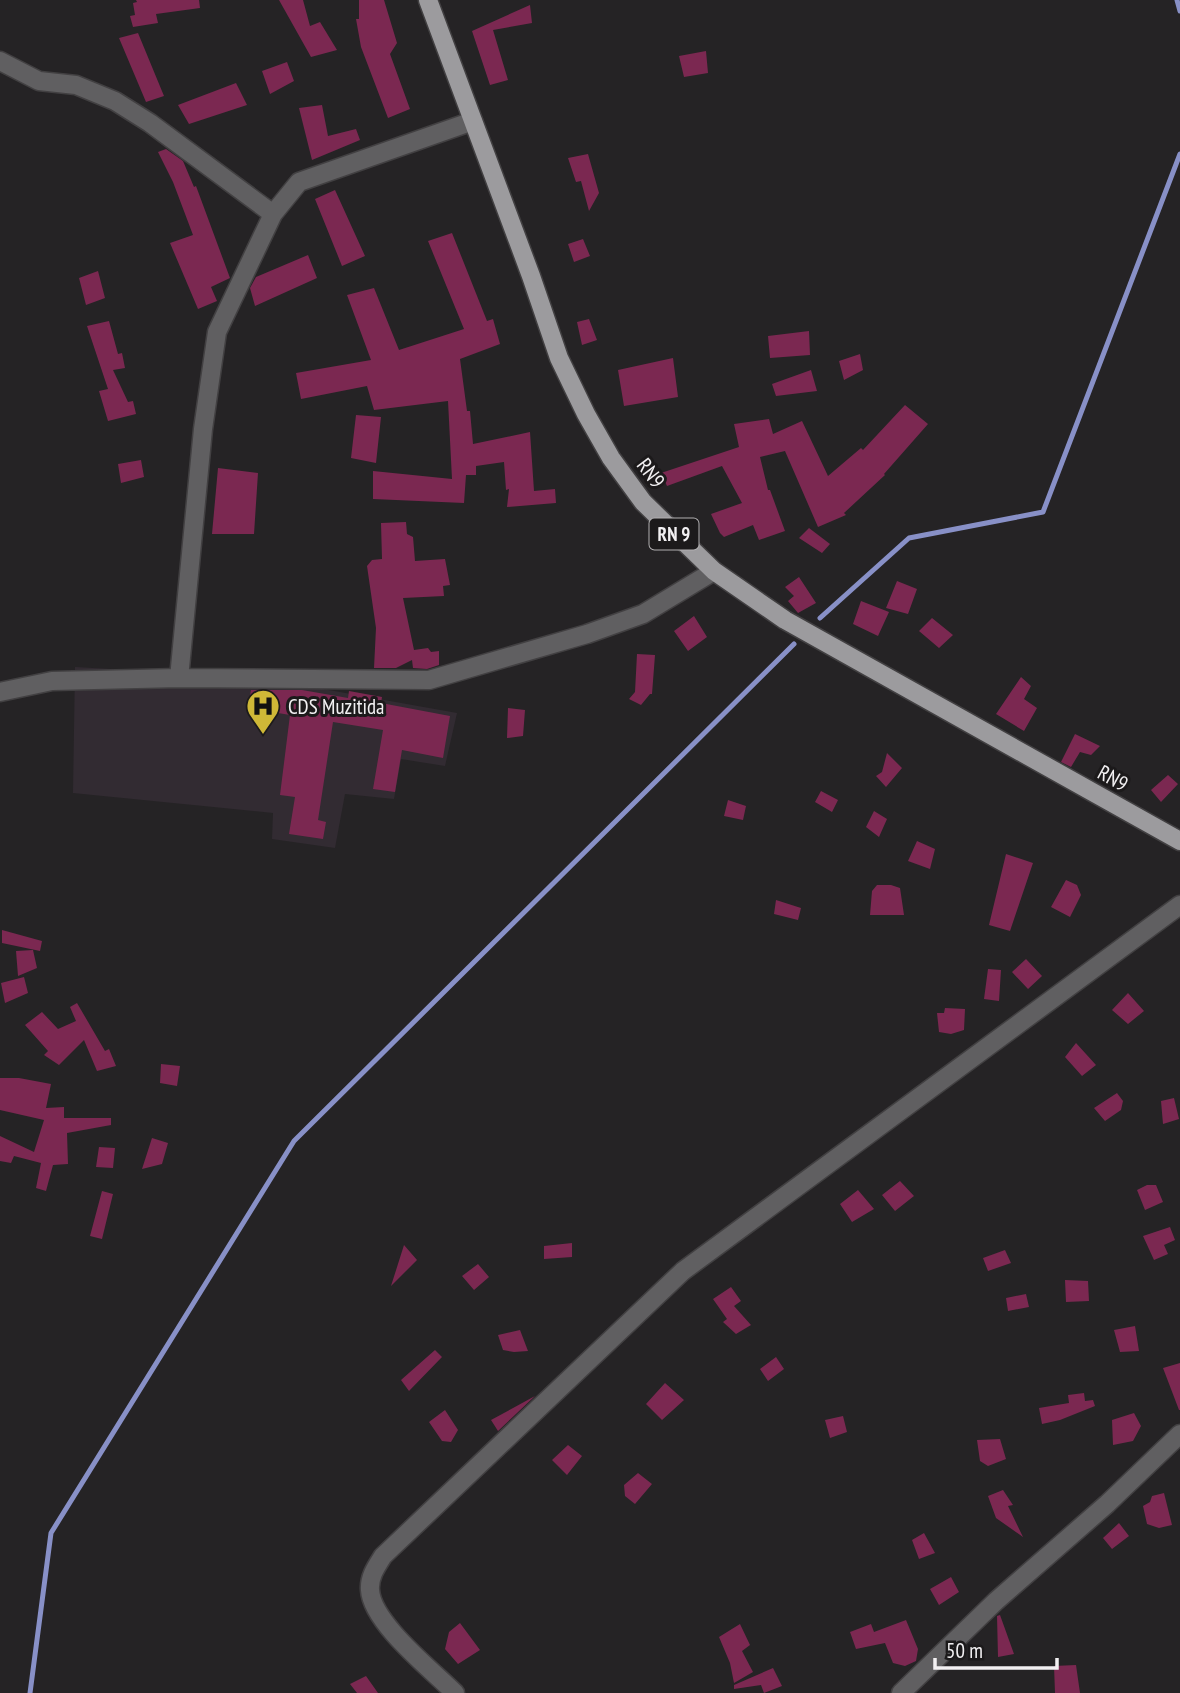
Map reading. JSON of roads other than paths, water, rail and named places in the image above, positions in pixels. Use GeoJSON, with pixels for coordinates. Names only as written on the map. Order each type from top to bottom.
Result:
{"type":"FeatureCollection","features":[{"type":"Feature","properties":{"kind":"main road","name":"RN9"},"geometry":{"type":"LineString","coordinates":[[428,0],[559,358],[611,458],[643,502],[714,571],[785,620],[1180,841]]}},
{"type":"Feature","properties":{"kind":"street"},"geometry":{"type":"LineString","coordinates":[[0,61],[39,81],[76,85],[115,101],[150,123],[273,214]]}},
{"type":"Feature","properties":{"kind":"street"},"geometry":{"type":"LineString","coordinates":[[179,678],[203,429],[218,332],[273,214],[299,182],[473,121]]}},
{"type":"Feature","properties":{"kind":"street"},"geometry":{"type":"LineString","coordinates":[[0,692],[52,681],[179,678],[429,680],[587,634],[643,614],[714,571]]}},
{"type":"Feature","properties":{"kind":"street"},"geometry":{"type":"LineString","coordinates":[[455,1693],[380,1618],[370,1592],[370,1581],[383,1556],[683,1271],[1180,905]]}},
{"type":"Feature","properties":{"kind":"street"},"geometry":{"type":"LineString","coordinates":[[901,1693],[996,1601],[1107,1504],[1180,1434]]}},
{"type":"Feature","properties":{"kind":"waterway"},"geometry":{"type":"LineString","coordinates":[[1177,0],[1180,11]]}},
{"type":"Feature","properties":{"kind":"waterway"},"geometry":{"type":"LineString","coordinates":[[820,618],[909,538],[1043,512],[1180,154]]}},
{"type":"Feature","properties":{"kind":"waterway"},"geometry":{"type":"LineString","coordinates":[[30,1693],[51,1533],[294,1141],[794,644]]}},
{"type":"Feature","properties":{"kind":"place","name":"CDS Muzitida"},"geometry":{"type":"Point","coordinates":[263,736]}}]}
